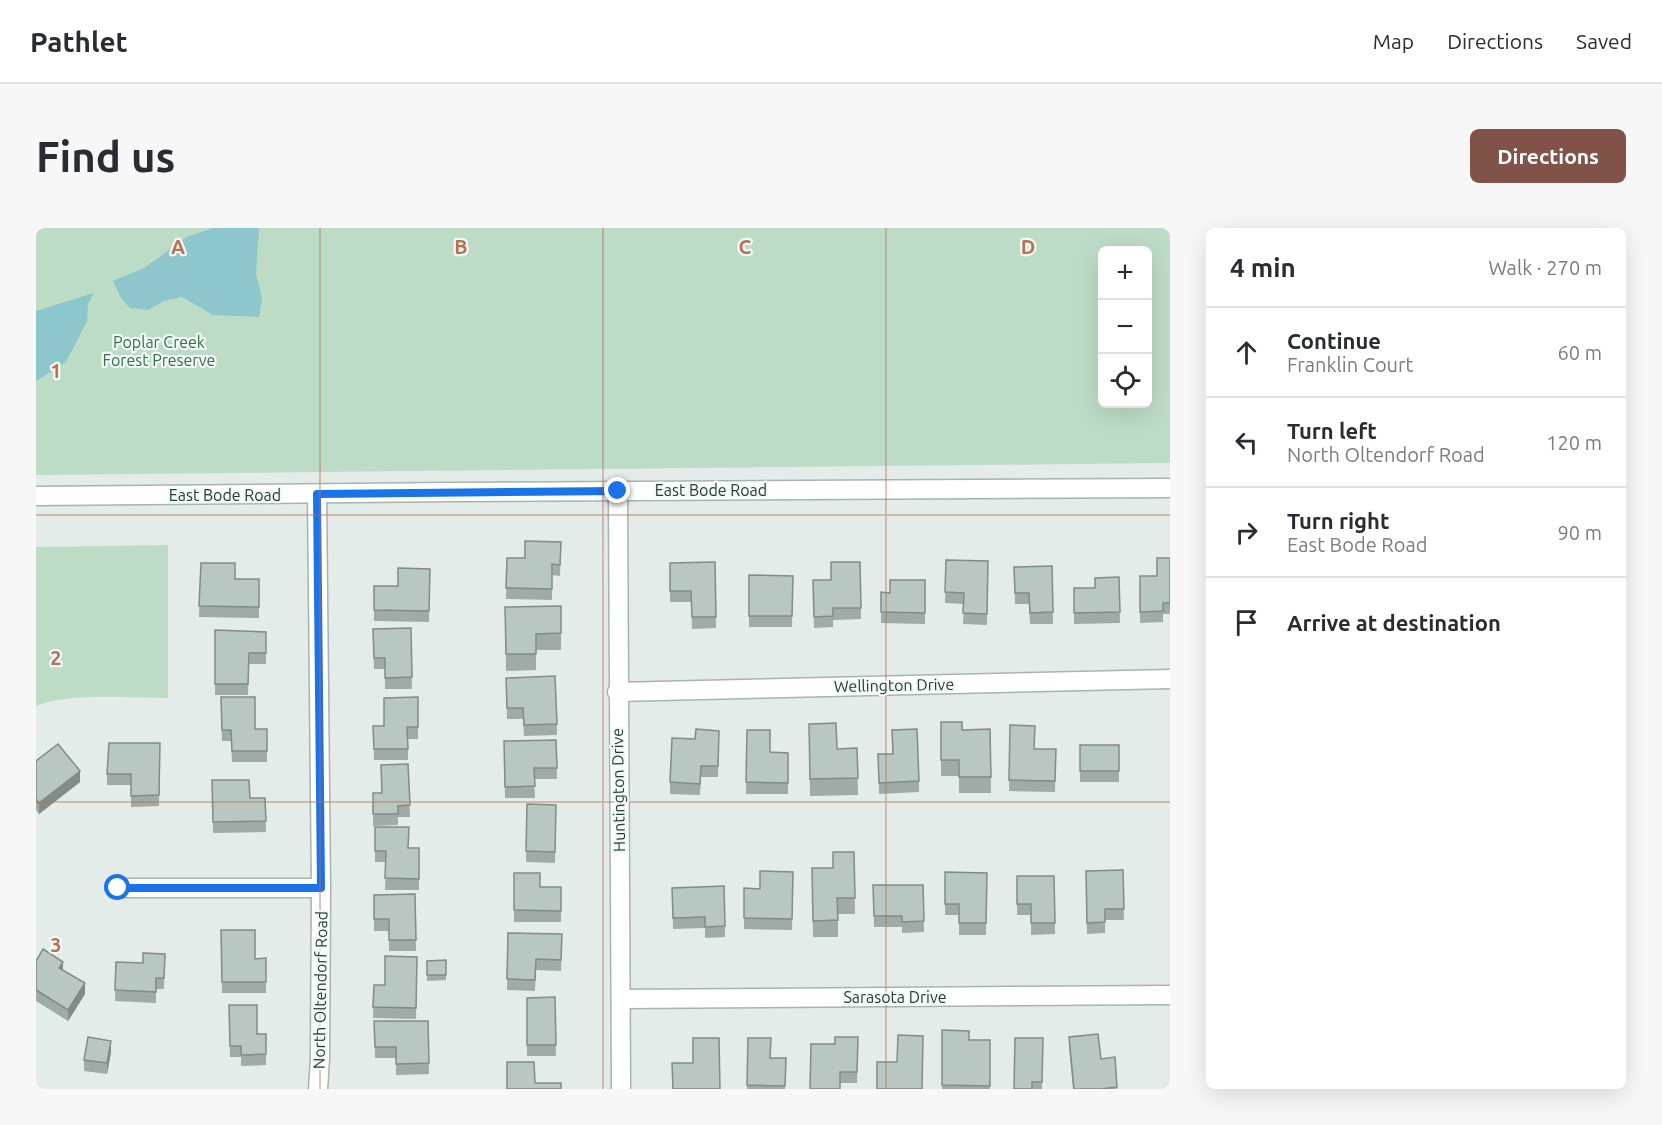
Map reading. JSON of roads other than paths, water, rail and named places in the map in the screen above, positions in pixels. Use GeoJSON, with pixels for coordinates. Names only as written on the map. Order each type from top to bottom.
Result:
{"type":"FeatureCollection","features":[{"type":"Feature","properties":{"kind":"street","name":"East Bode Road"},"geometry":{"type":"LineString","coordinates":[[36,496],[1170,488]]}},
{"type":"Feature","properties":{"kind":"street","name":"Huntington Drive"},"geometry":{"type":"LineString","coordinates":[[618,491],[617,692],[621,1089]]}},
{"type":"Feature","properties":{"kind":"street","name":"North Oltendorf Road"},"geometry":{"type":"LineString","coordinates":[[317,494],[321,888],[318,1089]]}},
{"type":"Feature","properties":{"kind":"street","name":"Wellington Drive"},"geometry":{"type":"LineString","coordinates":[[617,692],[1170,679]]}},
{"type":"Feature","properties":{"kind":"street"},"geometry":{"type":"LineString","coordinates":[[118,888],[321,888]]}},
{"type":"Feature","properties":{"kind":"street","name":"Sarasota Drive"},"geometry":{"type":"LineString","coordinates":[[621,999],[1170,995]]}},
{"type":"Feature","properties":{"kind":"water"},"geometry":{"type":"Polygon","coordinates":[[[213,228],[259,228],[256,274],[262,298],[259,317],[213,315],[182,297],[164,301],[148,310],[130,308],[121,298],[113,281],[144,268],[187,237],[213,228]]]}},
{"type":"Feature","properties":{"kind":"water"},"geometry":{"type":"Polygon","coordinates":[[[94,293],[88,304],[87,321],[66,362],[36,381],[36,311],[94,293]]]}},
{"type":"Feature","properties":{"kind":"park label","name":"Poplar Creek Forest Preserve"},"geometry":{"type":"Point","coordinates":[159,351]}}]}
